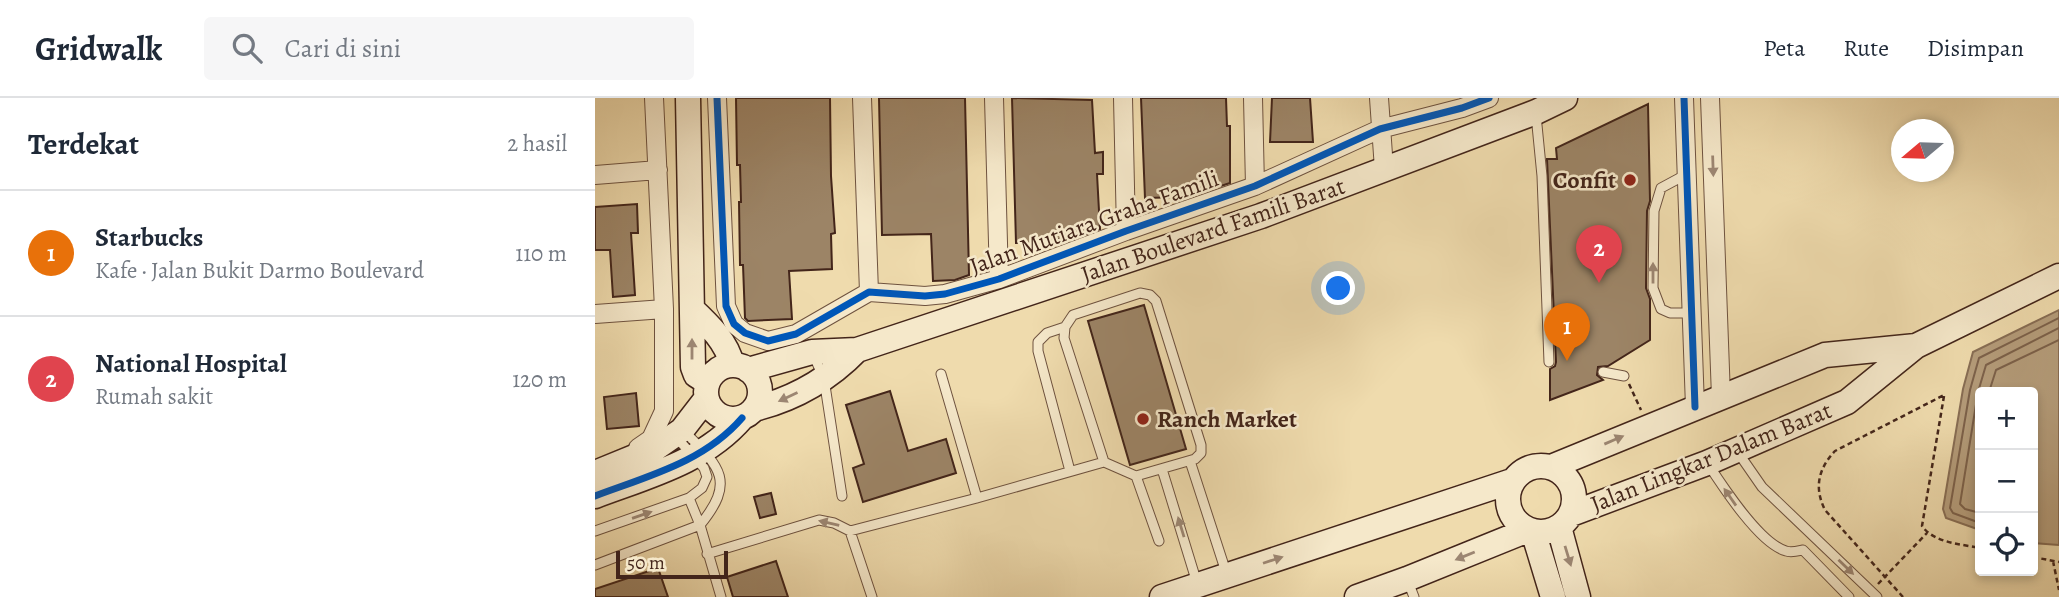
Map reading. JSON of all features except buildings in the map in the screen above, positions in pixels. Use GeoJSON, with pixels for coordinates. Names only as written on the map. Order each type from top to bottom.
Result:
{"type":"FeatureCollection","features":[{"type":"Feature","properties":{"kind":"main road"},"geometry":{"type":"LineString","coordinates":[[688,98],[692,367],[707,391],[717,415],[726,419],[748,413],[759,399],[760,388],[755,377],[740,367],[710,326],[692,309]]}},
{"type":"Feature","properties":{"kind":"main road","name":"Jalan Boulevard Famili Barat"},"geometry":{"type":"LineString","coordinates":[[740,367],[812,352],[857,350],[1261,216],[1536,112],[1565,98]]}},
{"type":"Feature","properties":{"kind":"main road"},"geometry":{"type":"LineString","coordinates":[[1553,597],[1530,531],[1513,517],[1509,509],[1507,499],[1512,481],[1518,474],[1534,466],[1560,463],[1825,355],[1916,346],[2059,276]]}},
{"type":"Feature","properties":{"kind":"main road","name":"Jalan Lingkar Dalam Barat"},"geometry":{"type":"LineString","coordinates":[[1572,516],[1707,463],[1847,402],[1916,346]]}},
{"type":"Feature","properties":{"kind":"main road","name":"Jalan Boulevard Famili Barat"},"geometry":{"type":"LineString","coordinates":[[595,496],[700,454],[729,433],[748,413],[789,397],[824,379],[857,350]]}},
{"type":"Feature","properties":{"kind":"main road"},"geometry":{"type":"LineString","coordinates":[[1825,355],[1850,370],[1855,382],[1847,402]]}},
{"type":"Feature","properties":{"kind":"main road"},"geometry":{"type":"LineString","coordinates":[[595,473],[656,448],[678,433],[707,391],[717,370],[740,367]]}},
{"type":"Feature","properties":{"kind":"main road"},"geometry":{"type":"LineString","coordinates":[[1560,463],[1573,491],[1572,516],[1579,597]]}},
{"type":"Feature","properties":{"kind":"main road"},"geometry":{"type":"LineString","coordinates":[[1162,597],[1512,481]]}},
{"type":"Feature","properties":{"kind":"main road"},"geometry":{"type":"LineString","coordinates":[[1357,597],[1411,588],[1530,531],[1551,531],[1572,516]]}},
{"type":"Feature","properties":{"kind":"street"},"geometry":{"type":"LineString","coordinates":[[595,463],[640,447],[651,439],[664,411],[664,309],[655,98]]}},
{"type":"Feature","properties":{"kind":"street"},"geometry":{"type":"LineString","coordinates":[[717,98],[726,306],[734,324],[745,333],[768,341],[796,334],[869,292],[862,98]]}},
{"type":"Feature","properties":{"kind":"street"},"geometry":{"type":"LineString","coordinates":[[994,98],[999,279]]}},
{"type":"Feature","properties":{"kind":"street"},"geometry":{"type":"LineString","coordinates":[[1123,98],[1126,231]]}},
{"type":"Feature","properties":{"kind":"street"},"geometry":{"type":"LineString","coordinates":[[1253,98],[1255,186]]}},
{"type":"Feature","properties":{"kind":"street"},"geometry":{"type":"LineString","coordinates":[[1379,98],[1384,169]]}},
{"type":"Feature","properties":{"kind":"street","name":"Jalan Mutiara Graha Famili"},"geometry":{"type":"LineString","coordinates":[[869,292],[925,296],[945,294],[999,279],[1255,186],[1380,130],[1489,98]]}},
{"type":"Feature","properties":{"kind":"street"},"geometry":{"type":"LineString","coordinates":[[1685,98],[1695,407]]}},
{"type":"Feature","properties":{"kind":"street"},"geometry":{"type":"LineString","coordinates":[[1710,98],[1721,397]]}},
{"type":"Feature","properties":{"kind":"street"},"geometry":{"type":"LineString","coordinates":[[595,175],[658,170]]}},
{"type":"Feature","properties":{"kind":"street"},"geometry":{"type":"LineString","coordinates":[[595,314],[664,309]]}},
{"type":"Feature","properties":{"kind":"lane"},"geometry":{"type":"LineString","coordinates":[[1536,112],[1542,176],[1549,362]]}},
{"type":"Feature","properties":{"kind":"lane"},"geometry":{"type":"LineString","coordinates":[[1687,174],[1661,188],[1654,211],[1653,288],[1661,309],[1670,313],[1691,313]]}},
{"type":"Feature","properties":{"kind":"lane"},"geometry":{"type":"LineString","coordinates":[[707,554],[819,520],[834,523],[850,531],[1104,462],[1136,476],[1195,459],[1201,453],[1201,445],[1156,301],[1150,295],[1140,293],[1073,315],[1065,327],[1064,338],[1104,462]]}},
{"type":"Feature","properties":{"kind":"lane"},"geometry":{"type":"LineString","coordinates":[[1065,327],[1047,333],[1038,342],[1038,351],[1070,471]]}},
{"type":"Feature","properties":{"kind":"lane"},"geometry":{"type":"LineString","coordinates":[[812,352],[824,379],[842,496]]}},
{"type":"Feature","properties":{"kind":"lane"},"geometry":{"type":"LineString","coordinates":[[1603,372],[1624,376]]}},
{"type":"Feature","properties":{"kind":"lane"},"geometry":{"type":"LineString","coordinates":[[941,374],[977,498]]}},
{"type":"Feature","properties":{"kind":"lane"},"geometry":{"type":"LineString","coordinates":[[595,565],[700,525],[715,506],[720,495],[715,465],[678,433]]}},
{"type":"Feature","properties":{"kind":"lane"},"geometry":{"type":"LineString","coordinates":[[1736,450],[1762,487],[1874,594]]}},
{"type":"Feature","properties":{"kind":"lane"},"geometry":{"type":"LineString","coordinates":[[595,531],[689,498],[706,482],[700,454]]}},
{"type":"Feature","properties":{"kind":"lane"},"geometry":{"type":"LineString","coordinates":[[1190,461],[1228,576]]}},
{"type":"Feature","properties":{"kind":"lane"},"geometry":{"type":"LineString","coordinates":[[1707,463],[1735,504],[1776,547],[1789,552],[1803,550],[1815,538]]}},
{"type":"Feature","properties":{"kind":"lane"},"geometry":{"type":"LineString","coordinates":[[1162,469],[1198,585]]}},
{"type":"Feature","properties":{"kind":"lane"},"geometry":{"type":"LineString","coordinates":[[1136,476],[1159,541]]}},
{"type":"Feature","properties":{"kind":"lane"},"geometry":{"type":"LineString","coordinates":[[689,498],[700,525],[721,597]]}},
{"type":"Feature","properties":{"kind":"lane"},"geometry":{"type":"LineString","coordinates":[[850,531],[872,597]]}},
{"type":"Feature","properties":{"kind":"lane"},"geometry":{"type":"LineString","coordinates":[[1803,550],[1849,597]]}},
{"type":"Feature","properties":{"kind":"path"},"geometry":{"type":"LineString","coordinates":[[1624,376],[1649,425]]}},
{"type":"Feature","properties":{"kind":"path"},"geometry":{"type":"LineString","coordinates":[[1903,597],[1825,510],[1818,496],[1818,480],[1823,463],[1835,451],[1944,395],[1922,526],[1927,533],[1975,547]]}},
{"type":"Feature","properties":{"kind":"path"},"geometry":{"type":"LineString","coordinates":[[1874,594],[1884,578],[1927,533]]}},
{"type":"Feature","properties":{"kind":"path"},"geometry":{"type":"LineString","coordinates":[[2038,559],[2059,562]]}},
{"type":"Feature","properties":{"kind":"path"},"geometry":{"type":"LineString","coordinates":[[2053,561],[2059,590]]}},
{"type":"Feature","properties":{"kind":"water"},"geometry":{"type":"Polygon","coordinates":[[[2059,310],[2059,545],[2038,543],[2038,387],[1975,387],[1975,528],[1946,518],[1943,509],[1963,389],[1973,352],[2059,310]]]}},
{"type":"Feature","properties":{"kind":"cycle path"},"geometry":{"type":"LineString","coordinates":[[717,98],[726,306],[734,324],[745,333],[768,341],[796,334],[869,292],[925,296],[945,294],[999,279],[1255,186],[1380,129],[1462,108],[1489,98]]}},
{"type":"Feature","properties":{"kind":"cycle path"},"geometry":{"type":"LineString","coordinates":[[1684,98],[1695,407]]}},
{"type":"Feature","properties":{"kind":"cycle path"},"geometry":{"type":"LineString","coordinates":[[595,496],[693,457],[727,433],[742,418]]}},
{"type":"Feature","properties":{"kind":"place","name":"Confit"},"geometry":{"type":"Point","coordinates":[1630,180]}},
{"type":"Feature","properties":{"kind":"place","name":"National Hospital"},"geometry":{"type":"Point","coordinates":[1599,283]}},
{"type":"Feature","properties":{"kind":"place","name":"Starbucks"},"geometry":{"type":"Point","coordinates":[1567,361]}},
{"type":"Feature","properties":{"kind":"place","name":"Ranch Market"},"geometry":{"type":"Point","coordinates":[1143,419]}}]}
